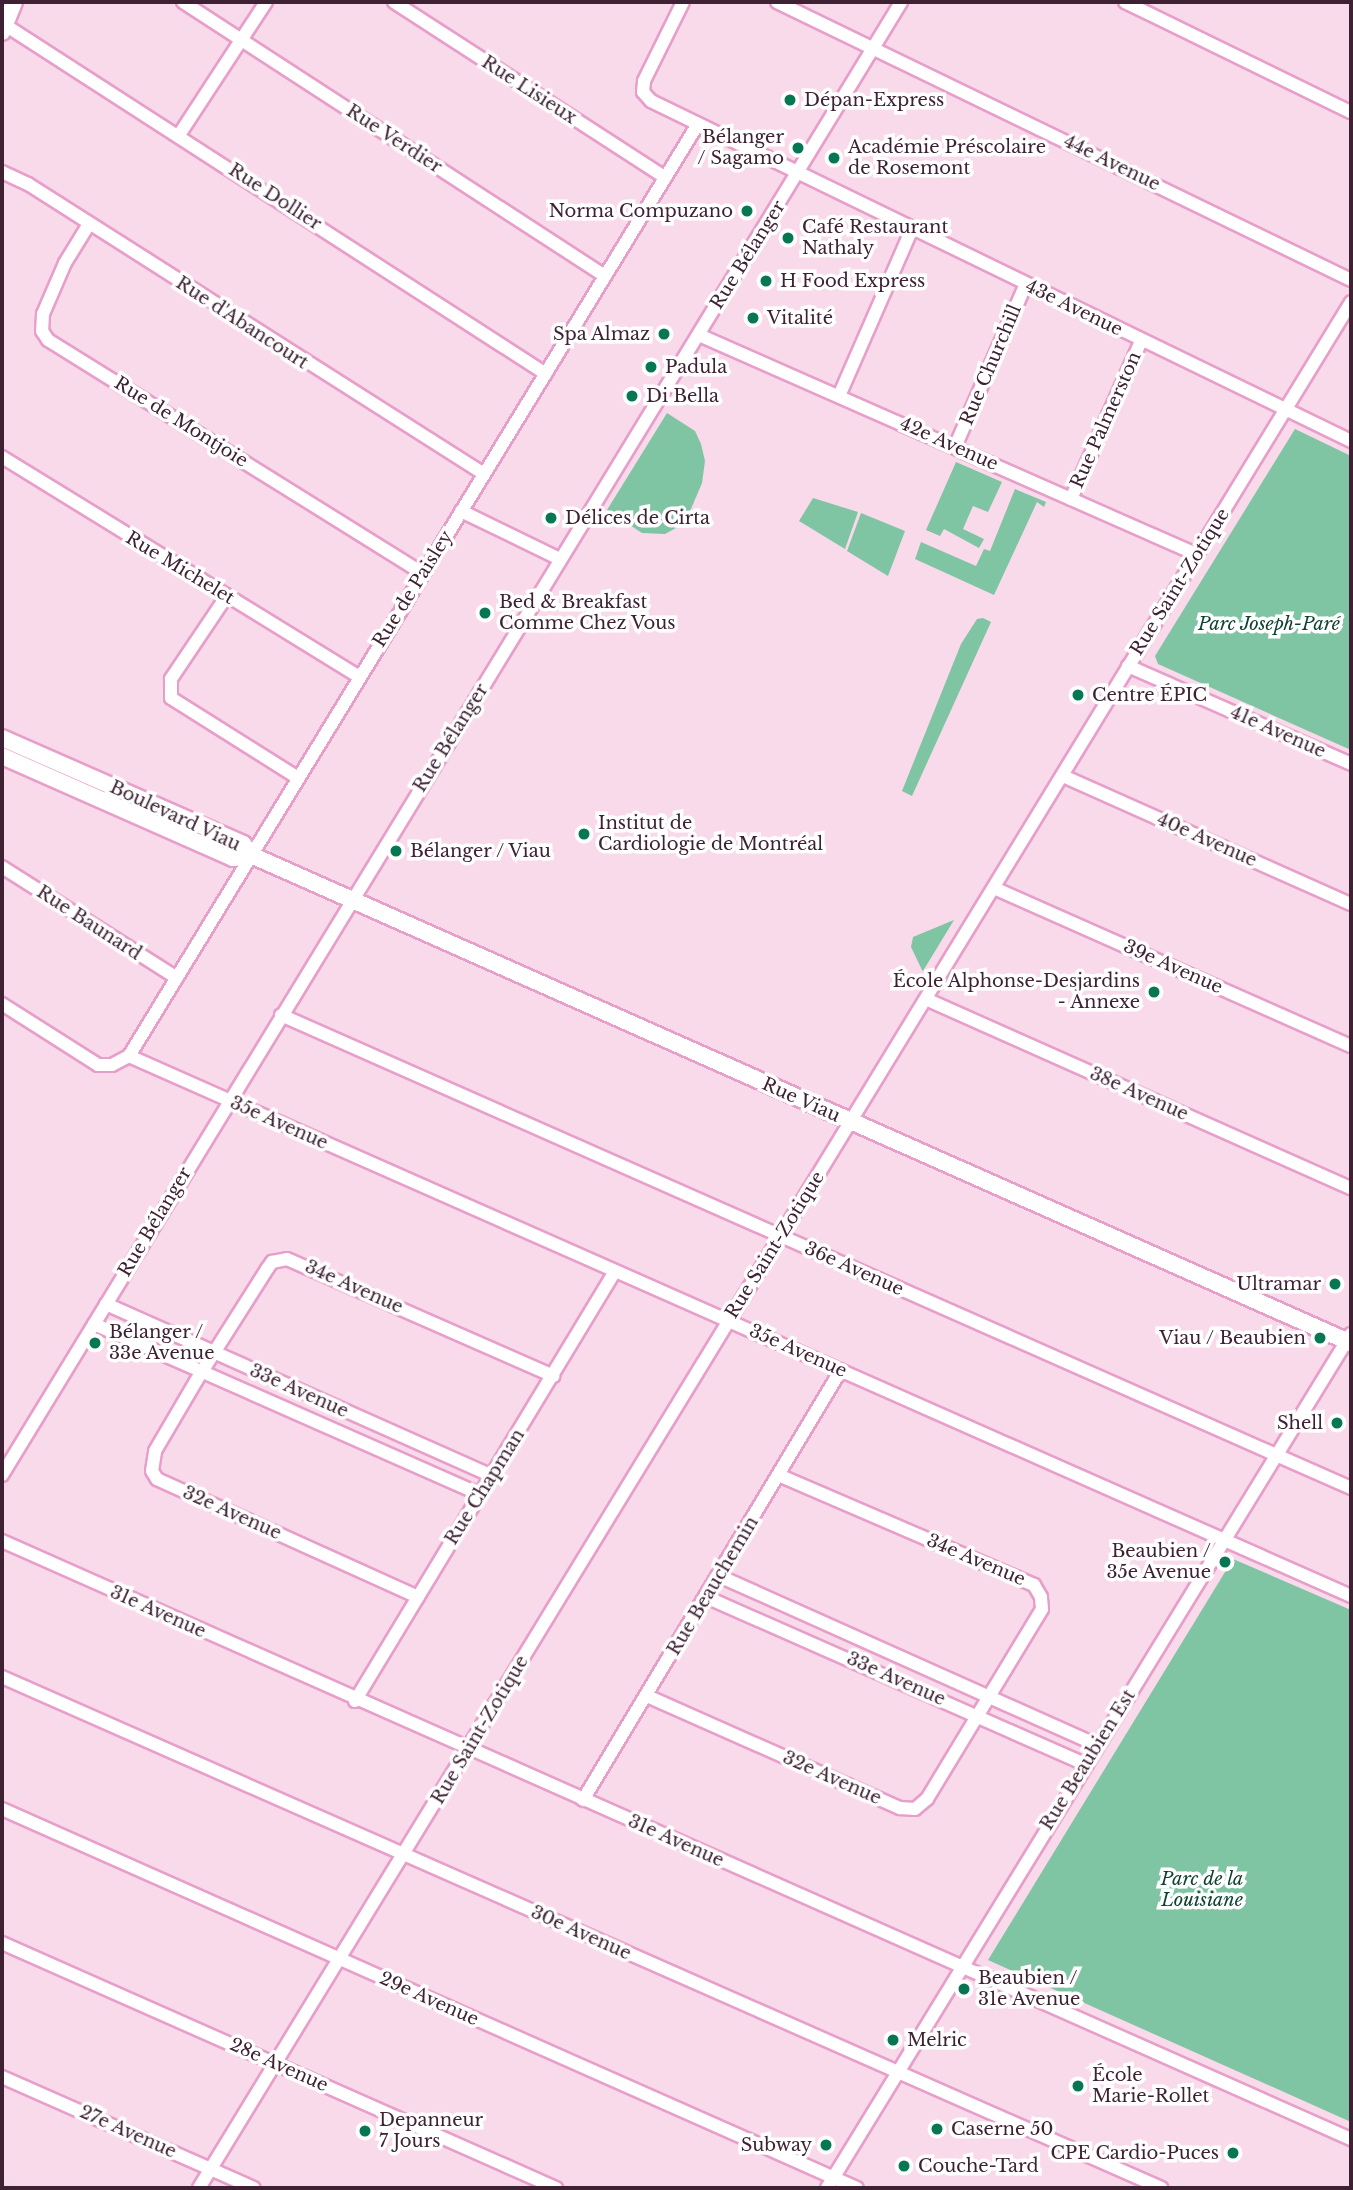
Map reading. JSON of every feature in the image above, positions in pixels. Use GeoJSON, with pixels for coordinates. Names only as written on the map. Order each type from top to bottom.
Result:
{"type":"FeatureCollection","features":[{"type":"Feature","properties":{"kind":"main road"},"geometry":{"type":"LineString","coordinates":[[3,27],[14,2]]}},
{"type":"Feature","properties":{"kind":"main road","name":"Boulevard Viau"},"geometry":{"type":"LineString","coordinates":[[2,738],[243,844],[251,855],[233,858],[2,756]]}},
{"type":"Feature","properties":{"kind":"main road","name":"Rue Viau"},"geometry":{"type":"LineString","coordinates":[[251,855],[851,1122],[1350,1339]]}},
{"type":"Feature","properties":{"kind":"street","name":"Rue Verdier"},"geometry":{"type":"LineString","coordinates":[[183,2],[605,276]]}},
{"type":"Feature","properties":{"kind":"street"},"geometry":{"type":"LineString","coordinates":[[179,135],[266,2]]}},
{"type":"Feature","properties":{"kind":"street","name":"Rue Lisieux"},"geometry":{"type":"LineString","coordinates":[[394,2],[665,177]]}},
{"type":"Feature","properties":{"kind":"street","name":"43e Avenue"},"geometry":{"type":"LineString","coordinates":[[683,2],[643,81],[643,92],[651,101],[1351,441]]}},
{"type":"Feature","properties":{"kind":"street","name":"44e Avenue"},"geometry":{"type":"LineString","coordinates":[[777,2],[873,46],[1351,280]]}},
{"type":"Feature","properties":{"kind":"street","name":"Rue Bélanger"},"geometry":{"type":"LineString","coordinates":[[2,1475],[901,2]]}},
{"type":"Feature","properties":{"kind":"street"},"geometry":{"type":"LineString","coordinates":[[1125,2],[1351,112]]}},
{"type":"Feature","properties":{"kind":"street","name":"Rue Dollier"},"geometry":{"type":"LineString","coordinates":[[3,27],[179,135],[546,374]]}},
{"type":"Feature","properties":{"kind":"street","name":"Rue de Paisley"},"geometry":{"type":"LineString","coordinates":[[129,1056],[698,124]]}},
{"type":"Feature","properties":{"kind":"street","name":"Rue d'Abancourt"},"geometry":{"type":"LineString","coordinates":[[2,172],[89,224],[484,474]]}},
{"type":"Feature","properties":{"kind":"street","name":"Rue de Montjoie"},"geometry":{"type":"LineString","coordinates":[[89,224],[65,263],[43,314],[42,331],[48,340],[423,573]]}},
{"type":"Feature","properties":{"kind":"street"},"geometry":{"type":"LineString","coordinates":[[839,396],[912,229]]}},
{"type":"Feature","properties":{"kind":"street","name":"Rue Churchill"},"geometry":{"type":"LineString","coordinates":[[956,447],[1026,284]]}},
{"type":"Feature","properties":{"kind":"street","name":"Rue Saint-Zotique"},"geometry":{"type":"LineString","coordinates":[[199,2188],[728,1321],[928,1000],[1351,302]]}},
{"type":"Feature","properties":{"kind":"street","name":"42e Avenue"},"geometry":{"type":"LineString","coordinates":[[699,335],[1198,555]]}},
{"type":"Feature","properties":{"kind":"street","name":"Rue Palmerston"},"geometry":{"type":"LineString","coordinates":[[1072,499],[1141,341]]}},
{"type":"Feature","properties":{"kind":"street","name":"Rue Michelet"},"geometry":{"type":"LineString","coordinates":[[2,457],[359,677]]}},
{"type":"Feature","properties":{"kind":"street"},"geometry":{"type":"LineString","coordinates":[[461,511],[560,559]]}},
{"type":"Feature","properties":{"kind":"street"},"geometry":{"type":"LineString","coordinates":[[226,597],[172,680],[171,698],[298,778]]}},
{"type":"Feature","properties":{"kind":"street","name":"41e Avenue"},"geometry":{"type":"LineString","coordinates":[[1128,666],[1351,764]]}},
{"type":"Feature","properties":{"kind":"street","name":"40e Avenue"},"geometry":{"type":"LineString","coordinates":[[1063,776],[1351,904]]}},
{"type":"Feature","properties":{"kind":"street","name":"Rue Baunard"},"geometry":{"type":"LineString","coordinates":[[2,867],[177,978]]}},
{"type":"Feature","properties":{"kind":"street","name":"39e Avenue"},"geometry":{"type":"LineString","coordinates":[[994,888],[1351,1046]]}},
{"type":"Feature","properties":{"kind":"street","name":"38e Avenue"},"geometry":{"type":"LineString","coordinates":[[928,1000],[1351,1188]]}},
{"type":"Feature","properties":{"kind":"street"},"geometry":{"type":"LineString","coordinates":[[2,1004],[98,1065],[112,1065],[129,1056]]}},
{"type":"Feature","properties":{"kind":"street","name":"36e Avenue"},"geometry":{"type":"LineString","coordinates":[[281,1015],[1351,1488]]}},
{"type":"Feature","properties":{"kind":"street","name":"35e Avenue"},"geometry":{"type":"LineString","coordinates":[[129,1056],[614,1273],[841,1370],[1351,1596]]}},
{"type":"Feature","properties":{"kind":"street","name":"34e Avenue"},"geometry":{"type":"LineString","coordinates":[[202,1373],[272,1262],[288,1259],[553,1376]]}},
{"type":"Feature","properties":{"kind":"street","name":"Rue Chapman"},"geometry":{"type":"LineString","coordinates":[[355,1701],[614,1273]]}},
{"type":"Feature","properties":{"kind":"street","name":"33e Avenue"},"geometry":{"type":"LineString","coordinates":[[106,1304],[493,1476]]}},
{"type":"Feature","properties":{"kind":"street","name":"33e Avenue"},"geometry":{"type":"LineString","coordinates":[[94,1324],[481,1495]]}},
{"type":"Feature","properties":{"kind":"street","name":"Rue Beaubien Est"},"geometry":{"type":"LineString","coordinates":[[830,2183],[1097,1745],[1350,1339]]}},
{"type":"Feature","properties":{"kind":"street","name":"Rue Beauchemin"},"geometry":{"type":"LineString","coordinates":[[583,1800],[841,1370]]}},
{"type":"Feature","properties":{"kind":"street","name":"32e Avenue"},"geometry":{"type":"LineString","coordinates":[[202,1373],[155,1451],[152,1471],[157,1479],[418,1597]]}},
{"type":"Feature","properties":{"kind":"street","name":"34e Avenue"},"geometry":{"type":"LineString","coordinates":[[779,1475],[1034,1585],[1042,1609],[976,1715]]}},
{"type":"Feature","properties":{"kind":"street","name":"31e Avenue"},"geometry":{"type":"LineString","coordinates":[[2,1541],[355,1701],[1351,2139]]}},
{"type":"Feature","properties":{"kind":"street","name":"33e Avenue"},"geometry":{"type":"LineString","coordinates":[[719,1576],[1097,1745]]}},
{"type":"Feature","properties":{"kind":"street","name":"33e Avenue"},"geometry":{"type":"LineString","coordinates":[[706,1597],[1086,1764]]}},
{"type":"Feature","properties":{"kind":"street","name":"30e Avenue"},"geometry":{"type":"LineString","coordinates":[[2,1677],[1161,2188]]}},
{"type":"Feature","properties":{"kind":"street","name":"32e Avenue"},"geometry":{"type":"LineString","coordinates":[[646,1696],[900,1808],[915,1809],[927,1799],[976,1715]]}},
{"type":"Feature","properties":{"kind":"street","name":"29e Avenue"},"geometry":{"type":"LineString","coordinates":[[2,1809],[340,1959],[830,2183],[857,2188]]}},
{"type":"Feature","properties":{"kind":"street","name":"28e Avenue"},"geometry":{"type":"LineString","coordinates":[[2,1943],[556,2188]]}},
{"type":"Feature","properties":{"kind":"street","name":"27e Avenue"},"geometry":{"type":"LineString","coordinates":[[2,2077],[254,2188]]}},
{"type":"Feature","properties":{"kind":"green space"},"geometry":{"type":"Polygon","coordinates":[[[667,413],[695,431],[705,461],[702,483],[685,523],[665,534],[642,533],[607,510],[667,413]]]}},
{"type":"Feature","properties":{"kind":"green space","name":"Parc Joseph-Paré"},"geometry":{"type":"Polygon","coordinates":[[[1295,429],[1351,456],[1351,750],[1158,664],[1155,656],[1295,429]]]}},
{"type":"Feature","properties":{"kind":"green space"},"geometry":{"type":"Polygon","coordinates":[[[956,462],[1002,482],[988,512],[973,506],[963,529],[984,539],[979,548],[944,529],[940,536],[926,530],[956,462]]]}},
{"type":"Feature","properties":{"kind":"green space"},"geometry":{"type":"Polygon","coordinates":[[[1015,489],[1046,502],[1044,507],[1037,502],[994,595],[915,559],[921,542],[976,566],[984,549],[990,551],[1015,489]]]}},
{"type":"Feature","properties":{"kind":"green space"},"geometry":{"type":"Polygon","coordinates":[[[813,498],[858,512],[845,549],[799,521],[813,498]]]}},
{"type":"Feature","properties":{"kind":"green space"},"geometry":{"type":"Polygon","coordinates":[[[861,513],[905,531],[888,576],[847,551],[861,513]]]}},
{"type":"Feature","properties":{"kind":"green space"},"geometry":{"type":"Polygon","coordinates":[[[983,618],[991,622],[912,796],[902,791],[961,644],[977,619],[983,618]]]}},
{"type":"Feature","properties":{"kind":"green space"},"geometry":{"type":"Polygon","coordinates":[[[954,920],[923,971],[911,947],[913,937],[954,920]]]}},
{"type":"Feature","properties":{"kind":"green space","name":"Parc de la Louisiane"},"geometry":{"type":"Polygon","coordinates":[[[1233,1559],[1351,1610],[1351,2122],[988,1960],[1233,1559]]]}},
{"type":"Feature","properties":{"kind":"place","name":"Dépan-Express"},"geometry":{"type":"Point","coordinates":[790,100]}},
{"type":"Feature","properties":{"kind":"place","name":"Bélanger / Sagamo"},"geometry":{"type":"Point","coordinates":[798,148]}},
{"type":"Feature","properties":{"kind":"place","name":"Académie Préscolaire de Rosemont"},"geometry":{"type":"Point","coordinates":[834,158]}},
{"type":"Feature","properties":{"kind":"place","name":"Norma Compuzano"},"geometry":{"type":"Point","coordinates":[747,211]}},
{"type":"Feature","properties":{"kind":"place","name":"Café Restaurant Nathaly"},"geometry":{"type":"Point","coordinates":[788,238]}},
{"type":"Feature","properties":{"kind":"place","name":"H Food Express"},"geometry":{"type":"Point","coordinates":[766,281]}},
{"type":"Feature","properties":{"kind":"place","name":"Vitalité"},"geometry":{"type":"Point","coordinates":[753,318]}},
{"type":"Feature","properties":{"kind":"place","name":"Spa Almaz"},"geometry":{"type":"Point","coordinates":[664,334]}},
{"type":"Feature","properties":{"kind":"place","name":"Padula"},"geometry":{"type":"Point","coordinates":[651,367]}},
{"type":"Feature","properties":{"kind":"place","name":"Di Bella"},"geometry":{"type":"Point","coordinates":[632,396]}},
{"type":"Feature","properties":{"kind":"place","name":"Délices de Cirta"},"geometry":{"type":"Point","coordinates":[551,518]}},
{"type":"Feature","properties":{"kind":"place","name":"Bed & Breakfast Comme Chez Vous"},"geometry":{"type":"Point","coordinates":[485,613]}},
{"type":"Feature","properties":{"kind":"place","name":"Centre ÉPIC"},"geometry":{"type":"Point","coordinates":[1078,695]}},
{"type":"Feature","properties":{"kind":"place","name":"Institut de Cardiologie de Montréal"},"geometry":{"type":"Point","coordinates":[584,834]}},
{"type":"Feature","properties":{"kind":"place","name":"Bélanger / Viau"},"geometry":{"type":"Point","coordinates":[396,851]}},
{"type":"Feature","properties":{"kind":"place","name":"École Alphonse-Desjardins - Annexe"},"geometry":{"type":"Point","coordinates":[1154,992]}},
{"type":"Feature","properties":{"kind":"place","name":"Ultramar"},"geometry":{"type":"Point","coordinates":[1335,1284]}},
{"type":"Feature","properties":{"kind":"place","name":"Viau / Beaubien"},"geometry":{"type":"Point","coordinates":[1320,1338]}},
{"type":"Feature","properties":{"kind":"place","name":"Bélanger / 33e Avenue"},"geometry":{"type":"Point","coordinates":[95,1343]}},
{"type":"Feature","properties":{"kind":"place","name":"Shell"},"geometry":{"type":"Point","coordinates":[1337,1423]}},
{"type":"Feature","properties":{"kind":"place","name":"Beaubien / 35e Avenue"},"geometry":{"type":"Point","coordinates":[1225,1562]}},
{"type":"Feature","properties":{"kind":"place","name":"Beaubien / 31e Avenue"},"geometry":{"type":"Point","coordinates":[964,1989]}},
{"type":"Feature","properties":{"kind":"place","name":"Melric"},"geometry":{"type":"Point","coordinates":[893,2040]}},
{"type":"Feature","properties":{"kind":"place","name":"École Marie-Rollet"},"geometry":{"type":"Point","coordinates":[1078,2086]}},
{"type":"Feature","properties":{"kind":"place","name":"Caserne 50"},"geometry":{"type":"Point","coordinates":[937,2129]}},
{"type":"Feature","properties":{"kind":"place","name":"Depanneur 7 Jours"},"geometry":{"type":"Point","coordinates":[365,2131]}},
{"type":"Feature","properties":{"kind":"place","name":"Subway"},"geometry":{"type":"Point","coordinates":[826,2145]}},
{"type":"Feature","properties":{"kind":"place","name":"CPE Cardio-Puces"},"geometry":{"type":"Point","coordinates":[1233,2153]}},
{"type":"Feature","properties":{"kind":"place","name":"Couche-Tard"},"geometry":{"type":"Point","coordinates":[904,2166]}}]}
